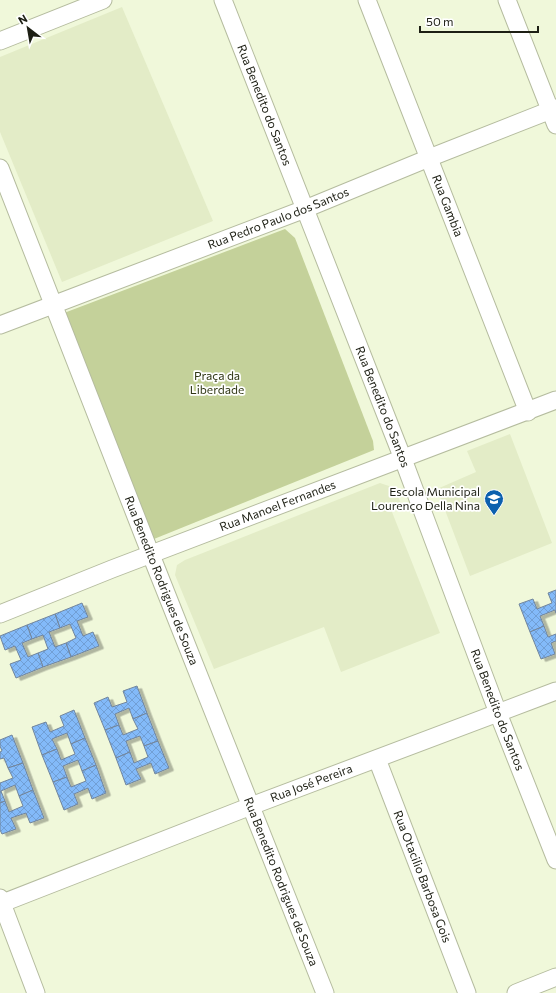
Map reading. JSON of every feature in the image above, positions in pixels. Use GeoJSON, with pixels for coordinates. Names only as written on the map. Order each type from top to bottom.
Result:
{"type":"FeatureCollection","features":[{"type":"Feature","properties":{"kind":"street"},"geometry":{"type":"LineString","coordinates":[[0,41],[103,0]]}},
{"type":"Feature","properties":{"kind":"street","name":"Rua Benedito do Santos"},"geometry":{"type":"LineString","coordinates":[[223,0],[403,459],[498,713],[556,860]]}},
{"type":"Feature","properties":{"kind":"street","name":"Rua Gambia"},"geometry":{"type":"LineString","coordinates":[[367,0],[528,412]]}},
{"type":"Feature","properties":{"kind":"street"},"geometry":{"type":"LineString","coordinates":[[507,0],[554,115]]}},
{"type":"Feature","properties":{"kind":"street","name":"Rua Pedro Paulo dos Santos"},"geometry":{"type":"LineString","coordinates":[[0,325],[305,209],[429,158],[554,115]]}},
{"type":"Feature","properties":{"kind":"street","name":"Rua Benedito Rodrigues de Souza"},"geometry":{"type":"LineString","coordinates":[[0,168],[151,555],[325,993]]}},
{"type":"Feature","properties":{"kind":"street","name":"Rua Manoel Fernandes"},"geometry":{"type":"LineString","coordinates":[[0,614],[112,569],[528,412],[556,400]]}},
{"type":"Feature","properties":{"kind":"street","name":"Rua José Pereira"},"geometry":{"type":"LineString","coordinates":[[1,902],[556,691]]}},
{"type":"Feature","properties":{"kind":"street","name":"Rua Otacilio Barbosa Gois"},"geometry":{"type":"LineString","coordinates":[[377,759],[467,993]]}},
{"type":"Feature","properties":{"kind":"street"},"geometry":{"type":"LineString","coordinates":[[1,902],[36,993]]}},
{"type":"Feature","properties":{"kind":"street"},"geometry":{"type":"LineString","coordinates":[[516,993],[556,977]]}},
{"type":"Feature","properties":{"kind":"shaded area"},"geometry":{"type":"Polygon","coordinates":[[[122,7],[213,221],[62,282],[0,132],[0,57],[122,7]]]}},
{"type":"Feature","properties":{"kind":"shaded area","name":"Escola Municipal Lourenço Della Nina"},"geometry":{"type":"Polygon","coordinates":[[[510,434],[552,543],[470,576],[437,489],[476,472],[467,451],[510,434]]]}},
{"type":"Feature","properties":{"kind":"shaded area"},"geometry":{"type":"Polygon","coordinates":[[[380,483],[395,488],[401,504],[390,507],[440,633],[341,672],[324,627],[214,669],[175,575],[177,565],[185,560],[380,483]]]}},
{"type":"Feature","properties":{"kind":"green space","name":"Praça da Liberdade"},"geometry":{"type":"Polygon","coordinates":[[[285,229],[295,238],[373,441],[374,450],[154,539],[148,539],[64,313],[285,229]]]}},
{"type":"Feature","properties":{"kind":"building"},"geometry":{"type":"Polygon","coordinates":[[[556,590],[556,613],[555,610],[540,616],[544,626],[530,632],[519,604],[533,599],[537,609],[552,603],[548,593],[556,590]]]}},
{"type":"Feature","properties":{"kind":"building"},"geometry":{"type":"Polygon","coordinates":[[[82,603],[88,617],[77,621],[83,636],[93,632],[99,646],[71,657],[66,643],[76,638],[70,624],[60,628],[55,614],[82,603]]]}},
{"type":"Feature","properties":{"kind":"building"},"geometry":{"type":"Polygon","coordinates":[[[55,614],[60,628],[49,632],[55,647],[66,643],[71,657],[43,667],[38,653],[48,649],[43,635],[32,639],[27,625],[55,614]]]}},
{"type":"Feature","properties":{"kind":"building"},"geometry":{"type":"Polygon","coordinates":[[[27,625],[32,639],[22,643],[28,657],[38,653],[43,667],[16,678],[10,664],[21,660],[15,646],[5,650],[0,636],[27,625]]]}},
{"type":"Feature","properties":{"kind":"building"},"geometry":{"type":"Polygon","coordinates":[[[544,626],[548,637],[556,634],[556,641],[551,643],[555,654],[541,659],[530,632],[544,626]]]}},
{"type":"Feature","properties":{"kind":"building"},"geometry":{"type":"Polygon","coordinates":[[[137,686],[147,713],[133,719],[129,708],[115,714],[119,725],[105,730],[94,703],[108,697],[112,707],[127,702],[123,691],[137,686]]]}},
{"type":"Feature","properties":{"kind":"building"},"geometry":{"type":"Polygon","coordinates":[[[74,710],[85,738],[71,744],[67,733],[52,739],[57,749],[42,755],[32,727],[46,722],[50,732],[64,726],[60,716],[74,710]]]}},
{"type":"Feature","properties":{"kind":"building"},"geometry":{"type":"Polygon","coordinates":[[[147,713],[158,741],[144,746],[140,736],[126,741],[130,752],[116,758],[105,730],[119,725],[123,735],[138,729],[133,719],[147,713]]]}},
{"type":"Feature","properties":{"kind":"building"},"geometry":{"type":"Polygon","coordinates":[[[12,735],[23,763],[8,768],[4,758],[0,759],[0,752],[2,751],[0,740],[12,735]]]}},
{"type":"Feature","properties":{"kind":"building"},"geometry":{"type":"Polygon","coordinates":[[[85,738],[96,765],[82,771],[78,760],[63,766],[67,777],[53,782],[42,755],[57,749],[61,760],[75,754],[71,744],[85,738]]]}},
{"type":"Feature","properties":{"kind":"building"},"geometry":{"type":"Polygon","coordinates":[[[158,741],[169,768],[155,774],[151,763],[136,769],[141,779],[126,785],[116,758],[130,752],[134,763],[148,757],[144,746],[158,741]]]}},
{"type":"Feature","properties":{"kind":"building"},"geometry":{"type":"Polygon","coordinates":[[[23,763],[33,790],[19,796],[15,785],[1,791],[5,801],[0,803],[0,783],[13,778],[8,768],[23,763]]]}},
{"type":"Feature","properties":{"kind":"building"},"geometry":{"type":"Polygon","coordinates":[[[96,765],[106,793],[92,799],[88,788],[74,794],[78,804],[64,810],[53,782],[67,777],[71,787],[86,781],[82,771],[96,765]]]}},
{"type":"Feature","properties":{"kind":"building"},"geometry":{"type":"Polygon","coordinates":[[[33,790],[44,818],[30,823],[26,813],[11,818],[16,829],[2,834],[0,830],[0,803],[5,801],[9,812],[23,806],[19,796],[33,790]]]}},
{"type":"Feature","properties":{"kind":"place","name":"Escola Municipal Lourenço Della Nina"},"geometry":{"type":"Point","coordinates":[494,516]}}]}
